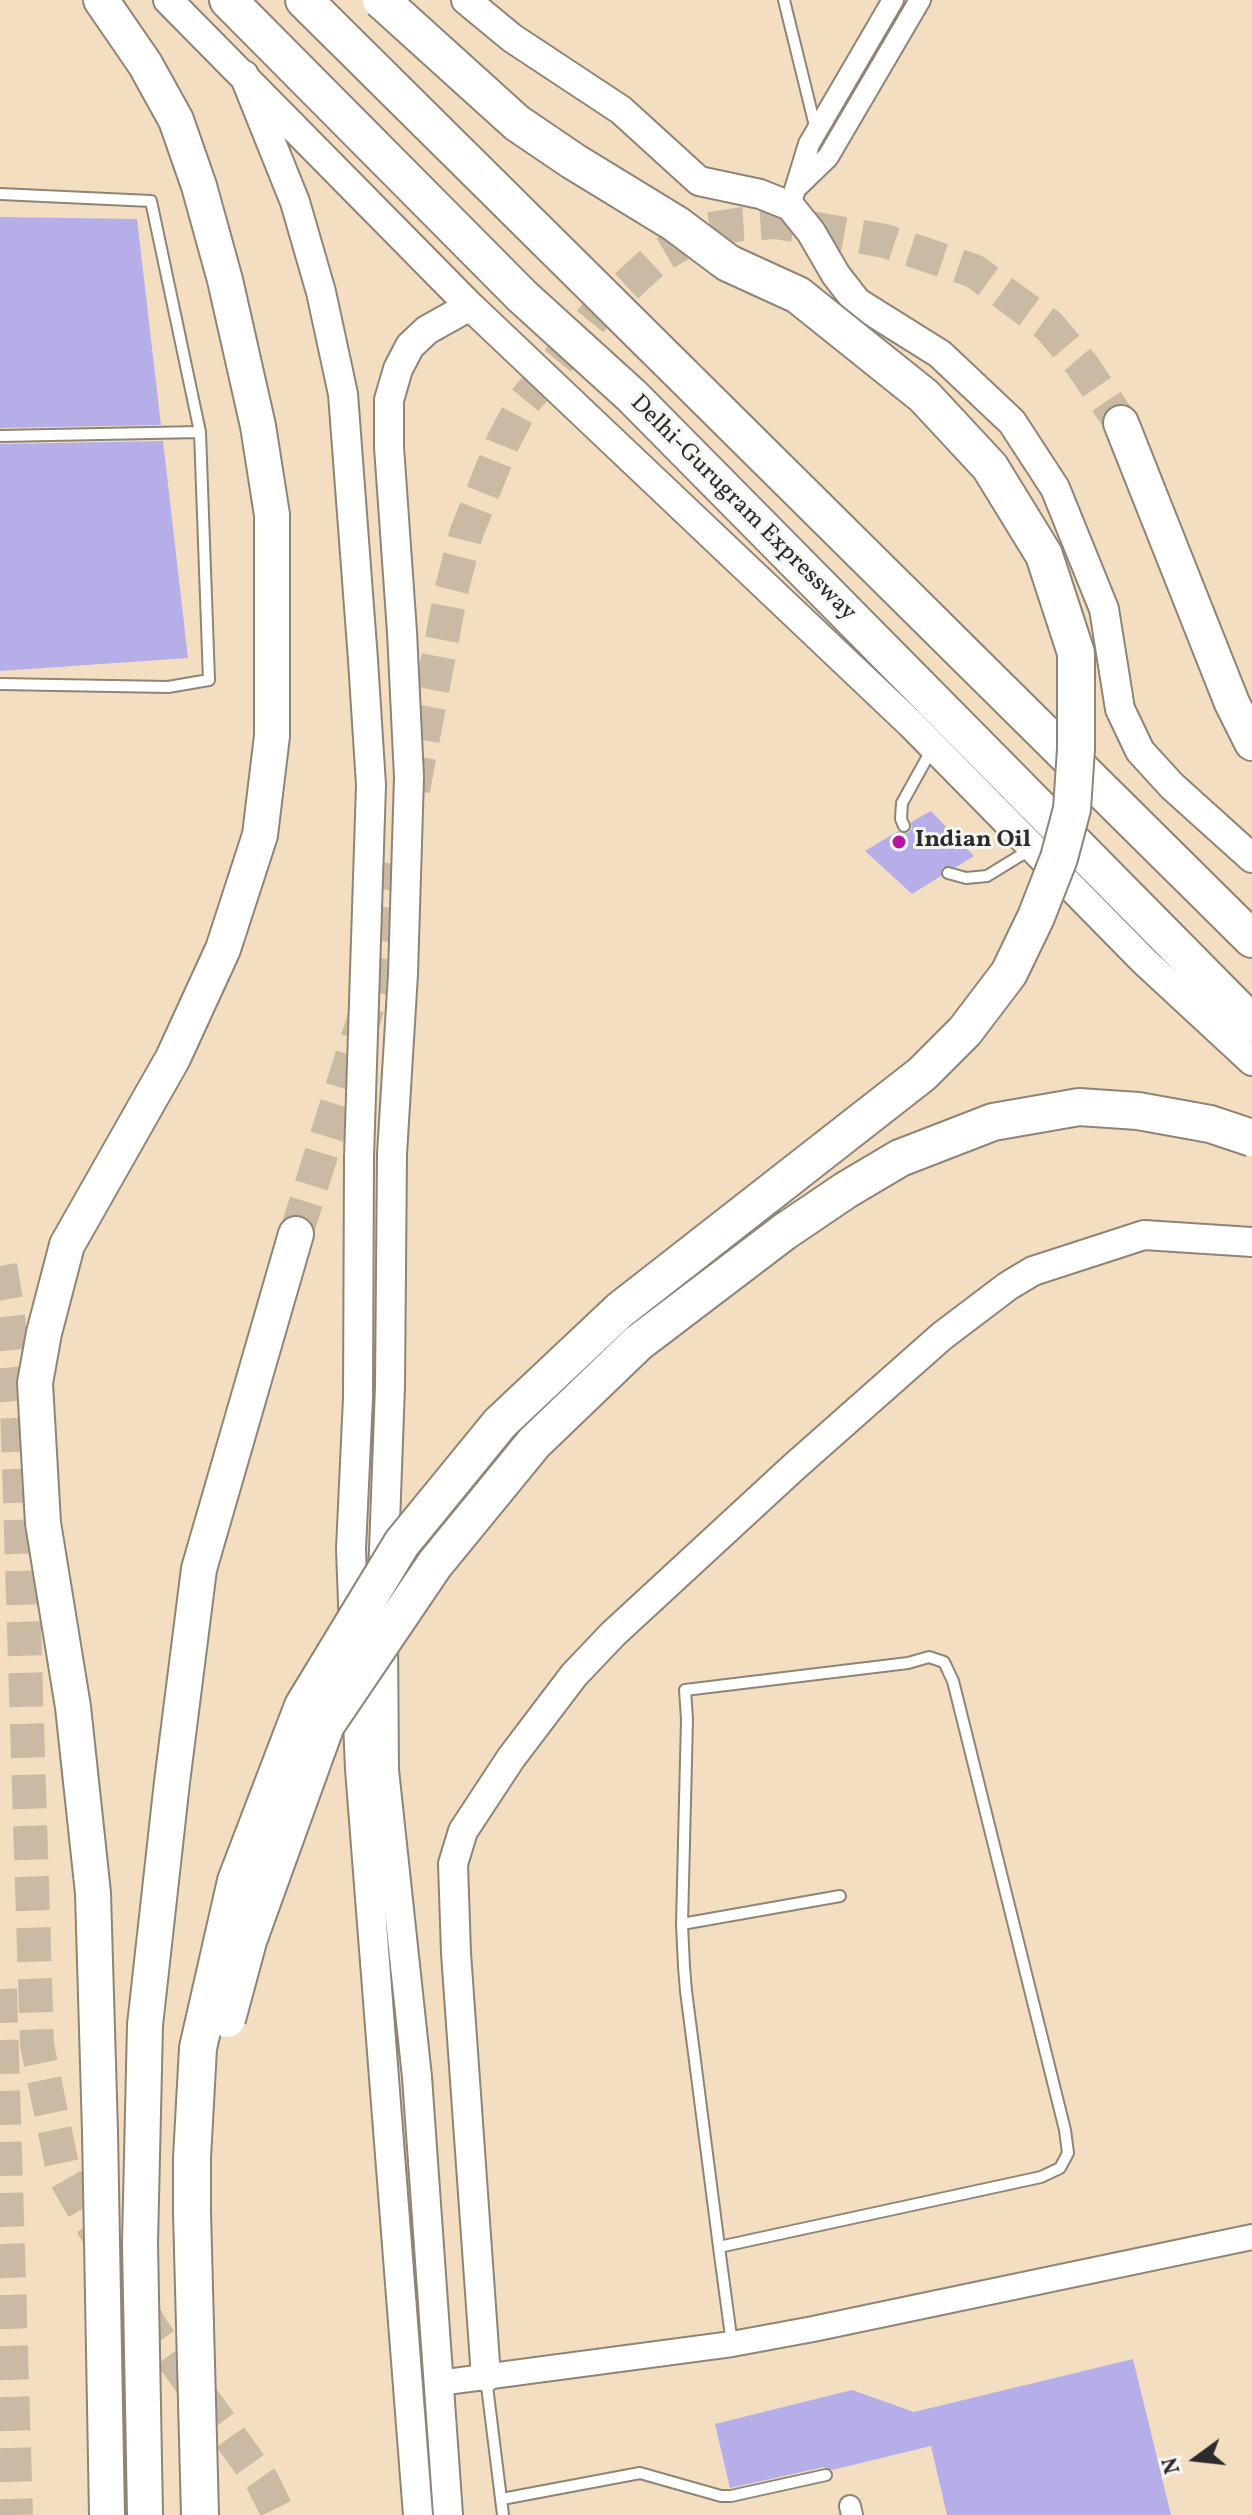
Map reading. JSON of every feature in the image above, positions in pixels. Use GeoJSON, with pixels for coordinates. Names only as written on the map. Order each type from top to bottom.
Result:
{"type":"FeatureCollection","features":[{"type":"Feature","properties":{"kind":"highway"},"geometry":{"type":"LineString","coordinates":[[101,0],[145,64],[176,120],[199,186],[225,280],[258,426],[272,515],[272,736],[260,835],[223,949],[173,1058],[67,1245],[44,1333],[35,1383],[43,1523],[73,1707],[93,1893],[107,2515]]}},
{"type":"Feature","properties":{"kind":"highway","name":"Delhi-Gurugram Expressway"},"geometry":{"type":"LineString","coordinates":[[228,0],[523,297],[632,396],[935,726],[1252,1023]]}},
{"type":"Feature","properties":{"kind":"highway"},"geometry":{"type":"LineString","coordinates":[[304,0],[1252,939]]}},
{"type":"Feature","properties":{"kind":"highway"},"geometry":{"type":"LineString","coordinates":[[200,2515],[192,2212],[198,2048],[236,1881],[303,1706],[402,1543],[500,1423],[620,1310],[922,1074],[965,1031],[1009,973],[1036,917],[1059,858],[1072,809],[1076,749],[1076,653],[1044,555],[990,467],[924,396],[798,295],[728,263],[676,224],[517,123],[381,0]]}},
{"type":"Feature","properties":{"kind":"highway"},"geometry":{"type":"LineString","coordinates":[[1121,423],[1232,703],[1252,743]]}},
{"type":"Feature","properties":{"kind":"highway"},"geometry":{"type":"LineString","coordinates":[[192,2158],[248,1941],[326,1725],[435,1564],[534,1443],[583,1393],[638,1343],[784,1232],[846,1190],[900,1158],[993,1122],[1079,1107],[1138,1111],[1196,1121],[1252,1138]]}},
{"type":"Feature","properties":{"kind":"highway"},"geometry":{"type":"LineString","coordinates":[[145,2515],[140,2243],[145,2025],[172,1782],[199,1569],[296,1234]]}},
{"type":"Feature","properties":{"kind":"main road"},"geometry":{"type":"LineString","coordinates":[[168,0],[470,306],[935,726],[1033,848],[1144,961],[1252,1061]]}},
{"type":"Feature","properties":{"kind":"main road"},"geometry":{"type":"LineString","coordinates":[[466,0],[512,38],[621,110],[699,181],[793,198],[836,275],[857,302],[940,354],[1012,422],[1055,488],[1104,609],[1120,709],[1140,751],[1172,786],[1252,858]]}},
{"type":"Feature","properties":{"kind":"main road"},"geometry":{"type":"LineString","coordinates":[[244,75],[295,202],[321,292],[343,394],[363,660],[371,785],[359,1157],[358,1398],[351,1549],[360,1769],[418,2515]]}},
{"type":"Feature","properties":{"kind":"main road"},"geometry":{"type":"LineString","coordinates":[[448,2515],[417,2077],[384,1770],[383,1546],[390,1386],[392,1154],[403,974],[409,777],[399,572],[389,447],[389,400],[398,369],[410,346],[427,330],[470,306]]}},
{"type":"Feature","properties":{"kind":"main road"},"geometry":{"type":"LineString","coordinates":[[486,2377],[456,1953],[453,1864],[463,1831],[511,1758],[574,1675],[613,1634],[942,1336],[1008,1286],[1033,1271],[1144,1235],[1252,1242]]}},
{"type":"Feature","properties":{"kind":"street"},"geometry":{"type":"LineString","coordinates":[[793,198],[809,144],[893,0]]}},
{"type":"Feature","properties":{"kind":"street"},"geometry":{"type":"LineString","coordinates":[[793,198],[828,157],[920,0]]}},
{"type":"Feature","properties":{"kind":"street"},"geometry":{"type":"LineString","coordinates":[[439,2383],[732,2344],[1252,2237]]}},
{"type":"Feature","properties":{"kind":"lane"},"geometry":{"type":"LineString","coordinates":[[784,0],[817,131]]}},
{"type":"Feature","properties":{"kind":"lane"},"geometry":{"type":"LineString","coordinates":[[0,194],[151,201],[200,432],[209,680],[168,687],[0,684]]}},
{"type":"Feature","properties":{"kind":"lane"},"geometry":{"type":"LineString","coordinates":[[0,436],[200,432]]}},
{"type":"Feature","properties":{"kind":"lane"},"geometry":{"type":"LineString","coordinates":[[904,826],[902,803],[935,726]]}},
{"type":"Feature","properties":{"kind":"lane"},"geometry":{"type":"LineString","coordinates":[[948,873],[966,878],[987,876],[1033,848]]}},
{"type":"Feature","properties":{"kind":"lane"},"geometry":{"type":"LineString","coordinates":[[719,2247],[1041,2177],[1060,2168],[1068,2153],[1065,2130],[957,1696],[944,1662],[929,1657],[908,1663],[685,1690],[682,1924],[686,1991],[719,2247],[732,2344]]}},
{"type":"Feature","properties":{"kind":"lane"},"geometry":{"type":"LineString","coordinates":[[682,1924],[840,1896]]}},
{"type":"Feature","properties":{"kind":"lane"},"geometry":{"type":"LineString","coordinates":[[486,2377],[503,2515]]}},
{"type":"Feature","properties":{"kind":"lane"},"geometry":{"type":"LineString","coordinates":[[502,2499],[640,2473],[721,2496],[826,2475]]}},
{"type":"Feature","properties":{"kind":"building"},"geometry":{"type":"Polygon","coordinates":[[[0,217],[137,219],[161,425],[0,428],[0,217]]]}},
{"type":"Feature","properties":{"kind":"building"},"geometry":{"type":"Polygon","coordinates":[[[163,441],[188,658],[0,671],[0,444],[163,441]]]}},
{"type":"Feature","properties":{"kind":"building"},"geometry":{"type":"Polygon","coordinates":[[[931,811],[974,856],[956,867],[943,867],[941,876],[912,894],[865,851],[898,831],[908,833],[912,828],[911,822],[931,811]]]}},
{"type":"Feature","properties":{"kind":"building"},"geometry":{"type":"Polygon","coordinates":[[[1133,2359],[1171,2515],[947,2515],[931,2446],[832,2470],[824,2467],[730,2488],[715,2424],[852,2390],[914,2412],[1133,2359]]]}},
{"type":"Feature","properties":{"kind":"tunnel"},"geometry":{"type":"LineString","coordinates":[[413,790],[451,592],[466,534],[503,442],[524,402],[597,313],[657,258],[704,230],[776,222],[885,241],[974,271],[1049,326],[1082,365],[1121,423]]}},
{"type":"Feature","properties":{"kind":"tunnel"},"geometry":{"type":"LineString","coordinates":[[296,1234],[380,968],[399,865]]}},
{"type":"Feature","properties":{"kind":"tunnel"},"geometry":{"type":"LineString","coordinates":[[0,1266],[17,1404],[37,2045],[64,2175],[152,2329],[262,2481],[279,2515]]}},
{"type":"Feature","properties":{"kind":"tunnel"},"geometry":{"type":"LineString","coordinates":[[0,1989],[16,2515]]}},
{"type":"Feature","properties":{"kind":"place","name":"Indian Oil"},"geometry":{"type":"Point","coordinates":[899,842]}}]}
